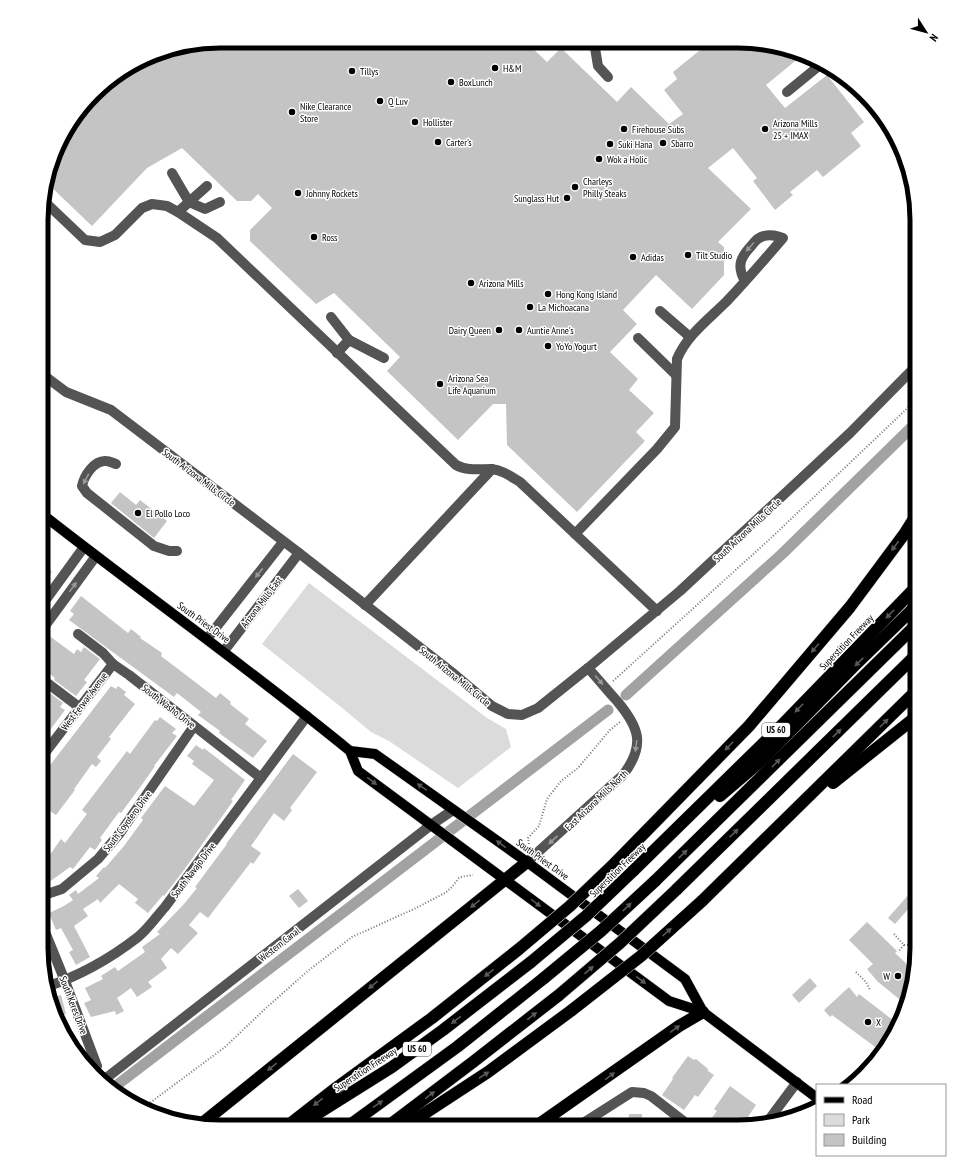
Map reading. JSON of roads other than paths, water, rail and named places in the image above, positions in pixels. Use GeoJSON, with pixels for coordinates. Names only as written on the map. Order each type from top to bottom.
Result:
{"type":"FeatureCollection","features":[{"type":"Feature","properties":{"kind":"highway"},"geometry":{"type":"LineString","coordinates":[[295,1120],[432,1018],[519,949],[570,906],[615,863],[748,726],[850,607],[910,524]]}},
{"type":"Feature","properties":{"kind":"highway","name":"Superstition Freeway"},"geometry":{"type":"LineString","coordinates":[[308,1120],[392,1067],[443,1030],[531,962],[586,916],[784,723],[910,593]]}},
{"type":"Feature","properties":{"kind":"highway"},"geometry":{"type":"LineString","coordinates":[[633,871],[762,760],[853,667],[910,612]]}},
{"type":"Feature","properties":{"kind":"highway"},"geometry":{"type":"LineString","coordinates":[[356,1120],[457,1047],[601,931],[655,881],[910,631]]}},
{"type":"Feature","properties":{"kind":"highway"},"geometry":{"type":"LineString","coordinates":[[396,1120],[559,995],[620,943],[910,661]]}},
{"type":"Feature","properties":{"kind":"highway"},"geometry":{"type":"LineString","coordinates":[[415,1120],[488,1072],[572,1010],[641,956],[702,901],[910,697]]}},
{"type":"Feature","properties":{"kind":"highway"},"geometry":{"type":"LineString","coordinates":[[776,828],[910,722]]}},
{"type":"Feature","properties":{"kind":"highway"},"geometry":{"type":"LineString","coordinates":[[207,1120],[528,862]]}},
{"type":"Feature","properties":{"kind":"highway"},"geometry":{"type":"LineString","coordinates":[[545,1120],[679,1026],[703,1012]]}},
{"type":"Feature","properties":{"kind":"main road","name":"South Priest Drive"},"geometry":{"type":"LineString","coordinates":[[48,519],[224,651],[307,716],[350,751],[358,771],[669,1001],[703,1012],[816,1097]]}},
{"type":"Feature","properties":{"kind":"main road","name":"South Priest Drive"},"geometry":{"type":"LineString","coordinates":[[350,751],[375,754],[528,862],[685,979],[703,1012]]}},
{"type":"Feature","properties":{"kind":"street"},"geometry":{"type":"LineString","coordinates":[[595,48],[598,66],[608,77]]}},
{"type":"Feature","properties":{"kind":"street"},"geometry":{"type":"LineString","coordinates":[[787,92],[817,67]]}},
{"type":"Feature","properties":{"kind":"street"},"geometry":{"type":"LineString","coordinates":[[172,173],[189,202],[205,209],[220,202]]}},
{"type":"Feature","properties":{"kind":"street"},"geometry":{"type":"LineString","coordinates":[[178,212],[206,186]]}},
{"type":"Feature","properties":{"kind":"street"},"geometry":{"type":"LineString","coordinates":[[48,205],[85,240],[100,242],[115,235],[142,208],[152,204],[166,206],[178,212],[217,238],[456,465],[470,469],[492,469],[506,473],[520,482],[657,611]]}},
{"type":"Feature","properties":{"kind":"street"},"geometry":{"type":"LineString","coordinates":[[575,534],[657,449],[675,427],[677,359],[681,350],[690,337],[745,281],[783,238],[774,235],[764,236],[757,239],[742,255],[740,259],[741,275],[745,281]]}},
{"type":"Feature","properties":{"kind":"street"},"geometry":{"type":"LineString","coordinates":[[660,311],[690,337]]}},
{"type":"Feature","properties":{"kind":"street"},"geometry":{"type":"LineString","coordinates":[[331,317],[349,340],[384,358]]}},
{"type":"Feature","properties":{"kind":"street"},"geometry":{"type":"LineString","coordinates":[[638,338],[676,374]]}},
{"type":"Feature","properties":{"kind":"street"},"geometry":{"type":"LineString","coordinates":[[337,353],[349,340]]}},
{"type":"Feature","properties":{"kind":"street","name":"South Arizona Mills Circle"},"geometry":{"type":"LineString","coordinates":[[48,378],[66,392],[111,410],[299,553],[454,674],[492,706],[508,714],[522,715],[538,708],[657,611],[712,562],[850,433],[910,372]]}},
{"type":"Feature","properties":{"kind":"street"},"geometry":{"type":"LineString","coordinates":[[116,464],[105,461],[97,463],[83,480],[82,486],[87,493],[154,546],[169,551],[177,551]]}},
{"type":"Feature","properties":{"kind":"street"},"geometry":{"type":"LineString","coordinates":[[365,605],[492,469]]}},
{"type":"Feature","properties":{"kind":"street","name":"Arizona Mills East"},"geometry":{"type":"LineString","coordinates":[[207,639],[283,542]]}},
{"type":"Feature","properties":{"kind":"street"},"geometry":{"type":"LineString","coordinates":[[48,596],[84,547]]}},
{"type":"Feature","properties":{"kind":"street","name":"Arizona Mills East"},"geometry":{"type":"LineString","coordinates":[[224,651],[299,553]]}},
{"type":"Feature","properties":{"kind":"street"},"geometry":{"type":"LineString","coordinates":[[48,622],[96,556]]}},
{"type":"Feature","properties":{"kind":"street"},"geometry":{"type":"LineString","coordinates":[[48,602],[59,606]]}},
{"type":"Feature","properties":{"kind":"street","name":"South Washo Drive"},"geometry":{"type":"LineString","coordinates":[[78,634],[113,664],[261,778]]}},
{"type":"Feature","properties":{"kind":"street","name":"West Ferwar Avenue"},"geometry":{"type":"LineString","coordinates":[[48,749],[113,664]]}},
{"type":"Feature","properties":{"kind":"street","name":"East Arizona Mills North"},"geometry":{"type":"LineString","coordinates":[[528,862],[623,775],[629,767],[637,748],[637,738],[633,722],[588,668]]}},
{"type":"Feature","properties":{"kind":"street"},"geometry":{"type":"LineString","coordinates":[[48,684],[79,708]]}},
{"type":"Feature","properties":{"kind":"street","name":"South Navajo Drive"},"geometry":{"type":"LineString","coordinates":[[52,986],[65,981],[103,961],[139,936],[165,907],[307,716]]}},
{"type":"Feature","properties":{"kind":"street","name":"South Coyotero Drive"},"geometry":{"type":"LineString","coordinates":[[48,894],[62,889],[98,859],[120,833],[194,726]]}},
{"type":"Feature","properties":{"kind":"street","name":"Western Canal"},"geometry":{"type":"LineString","coordinates":[[107,1077],[455,811]]}},
{"type":"Feature","properties":{"kind":"street","name":"South Keres Drive"},"geometry":{"type":"LineString","coordinates":[[48,939],[65,981],[94,1065]]}},
{"type":"Feature","properties":{"kind":"street"},"geometry":{"type":"LineString","coordinates":[[771,1117],[797,1082]]}},
{"type":"Feature","properties":{"kind":"street"},"geometry":{"type":"LineString","coordinates":[[588,1120],[632,1092],[644,1093],[651,1096],[682,1120]]}},
{"type":"Feature","properties":{"kind":"waterway"},"geometry":{"type":"LineString","coordinates":[[626,695],[782,554],[910,429]]}},
{"type":"Feature","properties":{"kind":"waterway"},"geometry":{"type":"LineString","coordinates":[[117,1085],[608,710]]}},
{"type":"Feature","properties":{"kind":"place","name":"H&M"},"geometry":{"type":"Point","coordinates":[495,68]}},
{"type":"Feature","properties":{"kind":"place","name":"Tillys"},"geometry":{"type":"Point","coordinates":[352,71]}},
{"type":"Feature","properties":{"kind":"place","name":"BoxLunch"},"geometry":{"type":"Point","coordinates":[451,82]}},
{"type":"Feature","properties":{"kind":"place","name":"Q Luv"},"geometry":{"type":"Point","coordinates":[380,101]}},
{"type":"Feature","properties":{"kind":"place","name":"Nike Clearance Store"},"geometry":{"type":"Point","coordinates":[292,112]}},
{"type":"Feature","properties":{"kind":"place","name":"Hollister"},"geometry":{"type":"Point","coordinates":[415,122]}},
{"type":"Feature","properties":{"kind":"place","name":"Firehouse Subs"},"geometry":{"type":"Point","coordinates":[624,129]}},
{"type":"Feature","properties":{"kind":"place","name":"Arizona Mills 25 + IMAX"},"geometry":{"type":"Point","coordinates":[765,129]}},
{"type":"Feature","properties":{"kind":"place","name":"Carter's"},"geometry":{"type":"Point","coordinates":[438,142]}},
{"type":"Feature","properties":{"kind":"place","name":"Sbarro"},"geometry":{"type":"Point","coordinates":[663,143]}},
{"type":"Feature","properties":{"kind":"place","name":"Suki Hana"},"geometry":{"type":"Point","coordinates":[610,144]}},
{"type":"Feature","properties":{"kind":"place","name":"Wok a Holic"},"geometry":{"type":"Point","coordinates":[599,159]}},
{"type":"Feature","properties":{"kind":"place","name":"Charleys Philly Steaks"},"geometry":{"type":"Point","coordinates":[575,187]}},
{"type":"Feature","properties":{"kind":"place","name":"Johnny Rockets"},"geometry":{"type":"Point","coordinates":[298,193]}},
{"type":"Feature","properties":{"kind":"place","name":"Sunglass Hut"},"geometry":{"type":"Point","coordinates":[567,198]}},
{"type":"Feature","properties":{"kind":"place","name":"Ross"},"geometry":{"type":"Point","coordinates":[314,237]}},
{"type":"Feature","properties":{"kind":"place","name":"Tilt Studio"},"geometry":{"type":"Point","coordinates":[688,255]}},
{"type":"Feature","properties":{"kind":"place","name":"Adidas"},"geometry":{"type":"Point","coordinates":[633,257]}},
{"type":"Feature","properties":{"kind":"place","name":"Arizona Mills"},"geometry":{"type":"Point","coordinates":[471,283]}},
{"type":"Feature","properties":{"kind":"place","name":"Hong Kong Island"},"geometry":{"type":"Point","coordinates":[548,294]}},
{"type":"Feature","properties":{"kind":"place","name":"La Michoacana"},"geometry":{"type":"Point","coordinates":[530,307]}},
{"type":"Feature","properties":{"kind":"place","name":"Dairy Queen"},"geometry":{"type":"Point","coordinates":[499,330]}},
{"type":"Feature","properties":{"kind":"place","name":"Auntie Anne's"},"geometry":{"type":"Point","coordinates":[519,330]}},
{"type":"Feature","properties":{"kind":"place","name":"YoYo Yogurt"},"geometry":{"type":"Point","coordinates":[548,346]}},
{"type":"Feature","properties":{"kind":"place","name":"Arizona Sea Life Aquarium"},"geometry":{"type":"Point","coordinates":[440,384]}},
{"type":"Feature","properties":{"kind":"place","name":"El Pollo Loco"},"geometry":{"type":"Point","coordinates":[138,513]}},
{"type":"Feature","properties":{"kind":"place","name":"W"},"geometry":{"type":"Point","coordinates":[898,976]}},
{"type":"Feature","properties":{"kind":"place","name":"X"},"geometry":{"type":"Point","coordinates":[868,1022]}}]}
